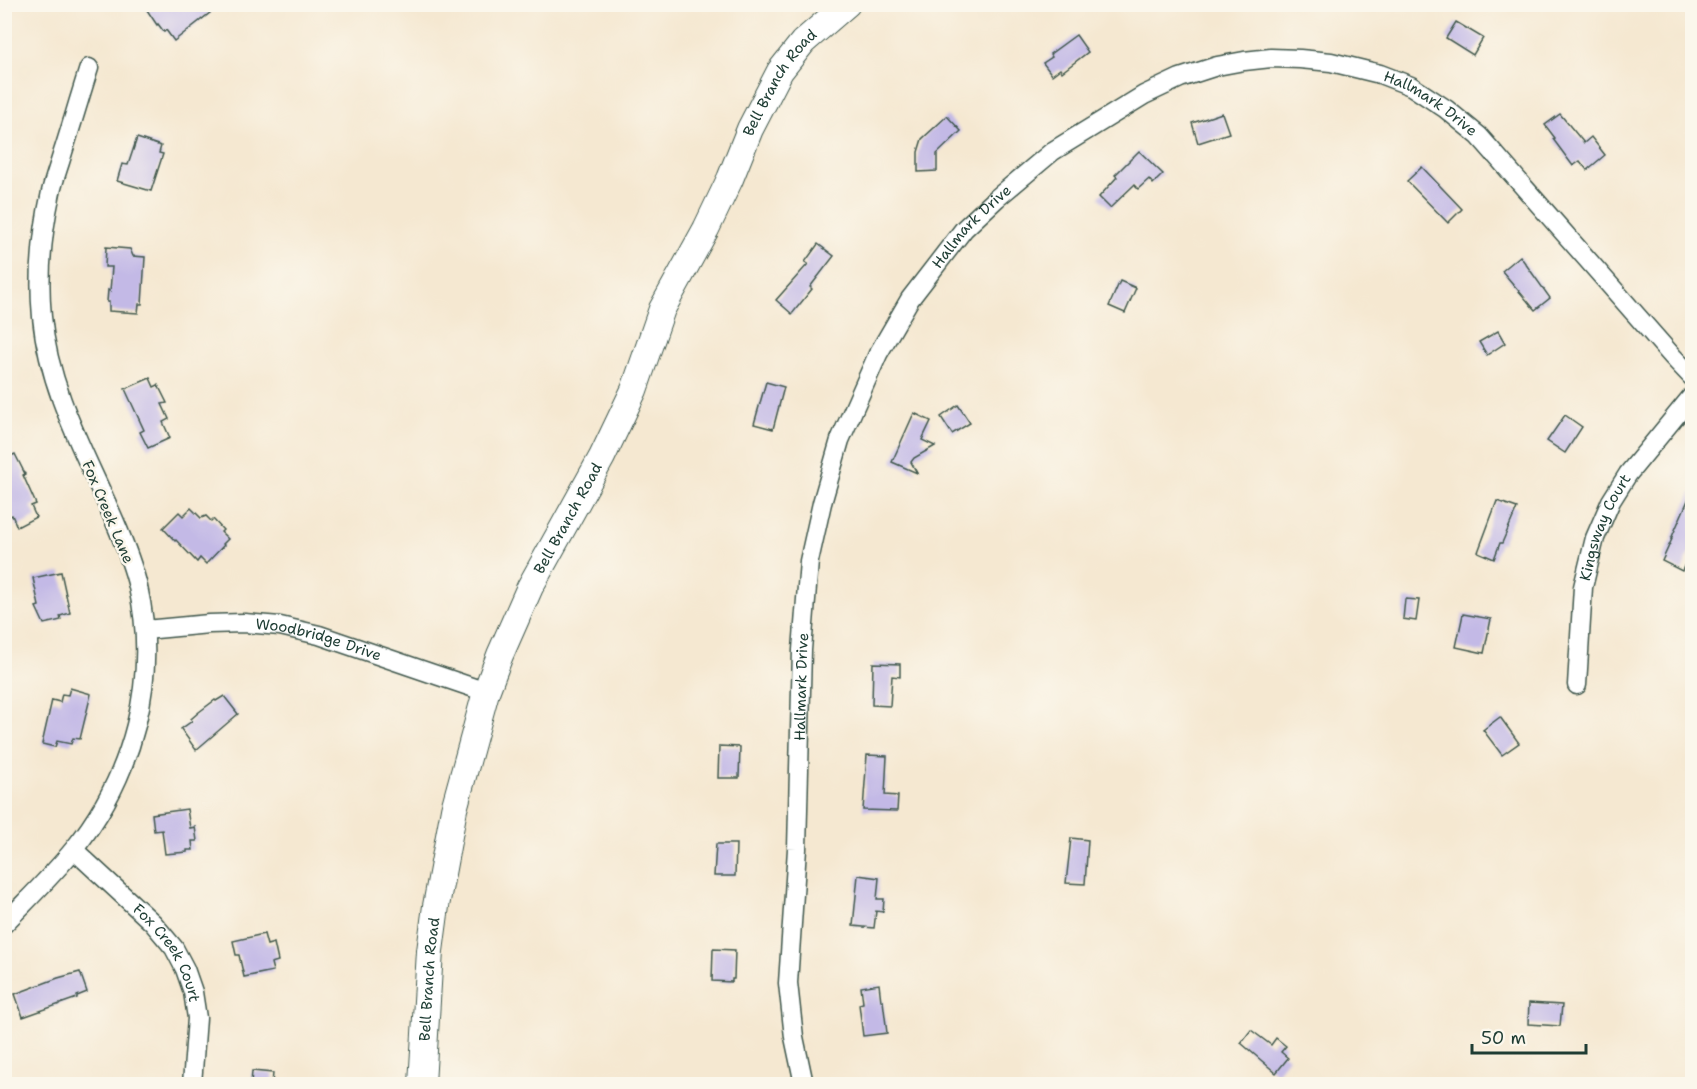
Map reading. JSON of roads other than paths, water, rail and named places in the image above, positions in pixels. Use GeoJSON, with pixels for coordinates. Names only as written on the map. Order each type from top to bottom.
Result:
{"type":"FeatureCollection","features":[{"type":"Feature","properties":{"kind":"street","name":"Bell Branch Road"},"geometry":{"type":"LineString","coordinates":[[422,1084],[430,951],[436,906],[454,809],[486,692],[500,656],[530,587],[607,447],[634,390],[662,309],[706,229],[750,129],[780,71],[803,42],[847,4]]}},
{"type":"Feature","properties":{"kind":"street","name":"Hallmark Drive"},"geometry":{"type":"LineString","coordinates":[[804,1084],[794,1037],[788,983],[797,849],[802,650],[809,561],[822,503],[840,440],[858,396],[878,354],[910,299],[964,229],[1053,151],[1144,95],[1180,78],[1217,66],[1262,59],[1300,59],[1331,62],[1380,74],[1411,86],[1446,109],[1479,136],[1692,377]]}},
{"type":"Feature","properties":{"kind":"street","name":"Fox Creek Lane"},"geometry":{"type":"LineString","coordinates":[[4,924],[74,850],[94,822],[115,785],[129,752],[140,709],[145,667],[145,630],[138,588],[128,554],[58,393],[42,318],[43,235],[51,191],[89,68]]}},
{"type":"Feature","properties":{"kind":"street","name":"Kingsway Court"},"geometry":{"type":"LineString","coordinates":[[1577,684],[1583,587],[1595,538],[1611,501],[1628,474],[1692,396]]}},
{"type":"Feature","properties":{"kind":"street","name":"Woodbridge Drive"},"geometry":{"type":"LineString","coordinates":[[145,630],[209,624],[244,623],[280,626],[319,634],[486,692]]}},
{"type":"Feature","properties":{"kind":"street","name":"Fox Creek Court"},"geometry":{"type":"LineString","coordinates":[[74,850],[153,923],[174,948],[185,969],[193,992],[197,1018],[192,1084]]}}]}
